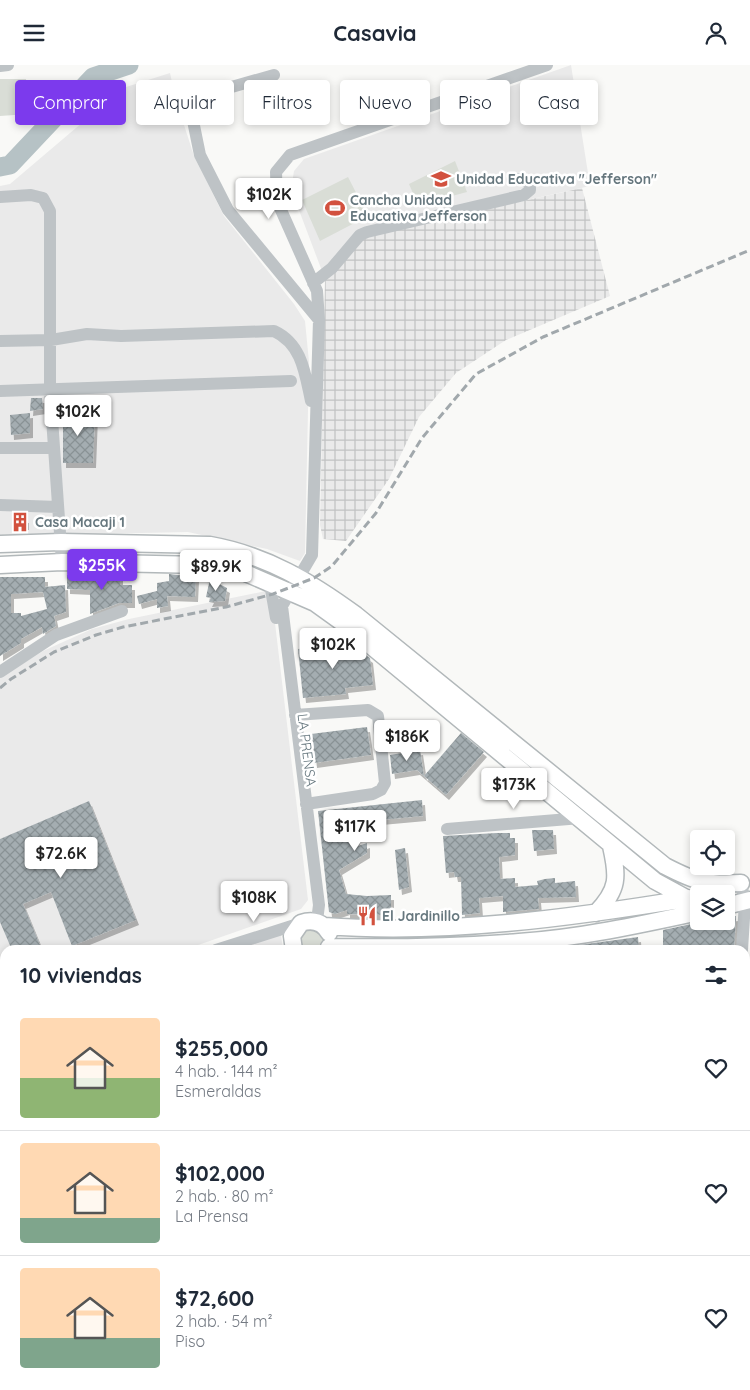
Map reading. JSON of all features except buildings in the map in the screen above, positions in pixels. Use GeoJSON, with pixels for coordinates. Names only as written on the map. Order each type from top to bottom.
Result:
{"type":"FeatureCollection","features":[{"type":"Feature","properties":{"kind":"main road"},"geometry":{"type":"LineString","coordinates":[[0,543],[61,542],[210,545],[253,556],[299,577],[356,615],[665,865],[693,880],[712,885],[746,882]]}},
{"type":"Feature","properties":{"kind":"main road"},"geometry":{"type":"LineString","coordinates":[[0,565],[62,561],[202,565],[241,571],[289,590],[315,603],[347,626],[655,881],[690,898]]}},
{"type":"Feature","properties":{"kind":"main road"},"geometry":{"type":"LineString","coordinates":[[596,913],[611,899],[617,873],[611,846]]}},
{"type":"Feature","properties":{"kind":"main road"},"geometry":{"type":"LineString","coordinates":[[293,945],[292,936],[295,928],[313,923],[376,929],[517,923],[690,901]]}},
{"type":"Feature","properties":{"kind":"main road"},"geometry":{"type":"LineString","coordinates":[[527,945],[690,914]]}},
{"type":"Feature","properties":{"kind":"main road"},"geometry":{"type":"LineString","coordinates":[[313,923],[328,932],[328,945]]}},
{"type":"Feature","properties":{"kind":"street"},"geometry":{"type":"LineString","coordinates":[[0,66],[8,65]]}},
{"type":"Feature","properties":{"kind":"street"},"geometry":{"type":"LineString","coordinates":[[289,590],[312,555],[319,320],[317,291],[277,201],[276,172],[290,155],[547,65]]}},
{"type":"Feature","properties":{"kind":"street"},"geometry":{"type":"LineString","coordinates":[[274,75],[202,95],[193,101],[190,106],[200,155],[228,210],[319,320]]}},
{"type":"Feature","properties":{"kind":"street"},"geometry":{"type":"LineString","coordinates":[[313,283],[332,268],[360,235],[524,195],[530,190],[530,185],[526,180],[521,178],[512,180]]}},
{"type":"Feature","properties":{"kind":"street"},"geometry":{"type":"LineString","coordinates":[[0,197],[31,195],[43,198],[50,211],[50,389],[62,561]]}},
{"type":"Feature","properties":{"kind":"street"},"geometry":{"type":"LineString","coordinates":[[0,341],[51,339],[87,334],[148,336],[274,331],[286,337],[296,349],[304,367],[315,423]]}},
{"type":"Feature","properties":{"kind":"street"},"geometry":{"type":"LineString","coordinates":[[0,391],[291,381]]}},
{"type":"Feature","properties":{"kind":"street"},"geometry":{"type":"LineString","coordinates":[[0,448],[53,448]]}},
{"type":"Feature","properties":{"kind":"street"},"geometry":{"type":"LineString","coordinates":[[0,505],[58,507]]}},
{"type":"Feature","properties":{"kind":"street","name":"LA PRENSA"},"geometry":{"type":"LineString","coordinates":[[270,584],[313,923]]}},
{"type":"Feature","properties":{"kind":"street","name":"LA PRENSA"},"geometry":{"type":"LineString","coordinates":[[289,590],[282,605],[319,905],[313,923]]}},
{"type":"Feature","properties":{"kind":"street"},"geometry":{"type":"LineString","coordinates":[[0,672],[56,635],[122,611]]}},
{"type":"Feature","properties":{"kind":"street"},"geometry":{"type":"LineString","coordinates":[[295,715],[368,710],[378,716],[385,783],[382,790],[373,794],[306,804]]}},
{"type":"Feature","properties":{"kind":"street"},"geometry":{"type":"LineString","coordinates":[[446,829],[580,818]]}},
{"type":"Feature","properties":{"kind":"street"},"geometry":{"type":"LineString","coordinates":[[743,945],[747,901],[746,882]]}},
{"type":"Feature","properties":{"kind":"street"},"geometry":{"type":"LineString","coordinates":[[247,945],[313,923]]}},
{"type":"Feature","properties":{"kind":"shaded area","name":"Unidad Educativa \"Jefferson\""},"geometry":{"type":"Polygon","coordinates":[[[571,65],[573,80],[528,80],[571,65]]]}},
{"type":"Feature","properties":{"kind":"shaded area"},"geometry":{"type":"Polygon","coordinates":[[[170,73],[172,80],[148,80],[170,73]]]}},
{"type":"Feature","properties":{"kind":"shaded area"},"geometry":{"type":"Polygon","coordinates":[[[0,79],[26,79],[15,80],[15,115],[0,116],[0,79]]]}},
{"type":"Feature","properties":{"kind":"shaded area","name":"Unidad Educativa \"Jefferson\""},"geometry":{"type":"Polygon","coordinates":[[[520,83],[520,125],[580,125],[590,186],[360,237],[325,279],[291,189],[294,171],[304,159],[401,125],[430,125],[430,115],[440,111],[440,125],[510,125],[510,86],[520,83]]]}},
{"type":"Feature","properties":{"kind":"shaded area"},"geometry":{"type":"Polygon","coordinates":[[[136,84],[136,125],[184,125],[194,156],[224,216],[294,304],[305,321],[309,362],[305,553],[300,561],[267,549],[188,532],[0,536],[0,186],[10,184],[79,125],[126,125],[126,87],[136,84]]]}},
{"type":"Feature","properties":{"kind":"shaded area"},"geometry":{"type":"Polygon","coordinates":[[[455,161],[467,192],[418,205],[409,184],[455,161]]]}},
{"type":"Feature","properties":{"kind":"shaded area","name":"Cancha Unidad Educativa Jefferson"},"geometry":{"type":"Polygon","coordinates":[[[348,177],[368,216],[320,241],[302,200],[348,177]]]}},
{"type":"Feature","properties":{"kind":"shaded area"},"geometry":{"type":"Polygon","coordinates":[[[582,188],[610,296],[506,340],[456,373],[419,417],[389,479],[346,541],[323,539],[320,525],[325,279],[360,237],[582,188]]]}},
{"type":"Feature","properties":{"kind":"shaded area"},"geometry":{"type":"Polygon","coordinates":[[[266,591],[272,598],[308,900],[301,909],[198,945],[0,945],[0,678],[43,651],[92,629],[129,619],[266,591]]]}},
{"type":"Feature","properties":{"kind":"shaded area"},"geometry":{"type":"Polygon","coordinates":[[[307,925],[327,937],[325,945],[298,945],[296,936],[307,925]]]}},
{"type":"Feature","properties":{"kind":"shaded area"},"geometry":{"type":"Polygon","coordinates":[[[281,934],[282,945],[248,945],[281,934]]]}},
{"type":"Feature","properties":{"kind":"waterway"},"geometry":{"type":"LineString","coordinates":[[0,167],[10,165],[93,77],[129,65]]}},
{"type":"Feature","properties":{"kind":"railway"},"geometry":{"type":"LineString","coordinates":[[0,688],[54,652],[96,635],[123,627],[226,607],[273,594],[314,578],[332,566],[376,513],[422,438],[476,374],[543,337],[750,250]]}},
{"type":"Feature","properties":{"kind":"place","name":"Unidad Educativa \"Jefferson\""},"geometry":{"type":"Point","coordinates":[441,179]}},
{"type":"Feature","properties":{"kind":"place","name":"Cancha Unidad Educativa Jefferson"},"geometry":{"type":"Point","coordinates":[335,208]}},
{"type":"Feature","properties":{"kind":"place","name":"Casa Macaji 1"},"geometry":{"type":"Point","coordinates":[20,522]}},
{"type":"Feature","properties":{"kind":"place","name":"El Jardinillo"},"geometry":{"type":"Point","coordinates":[367,916]}}]}
